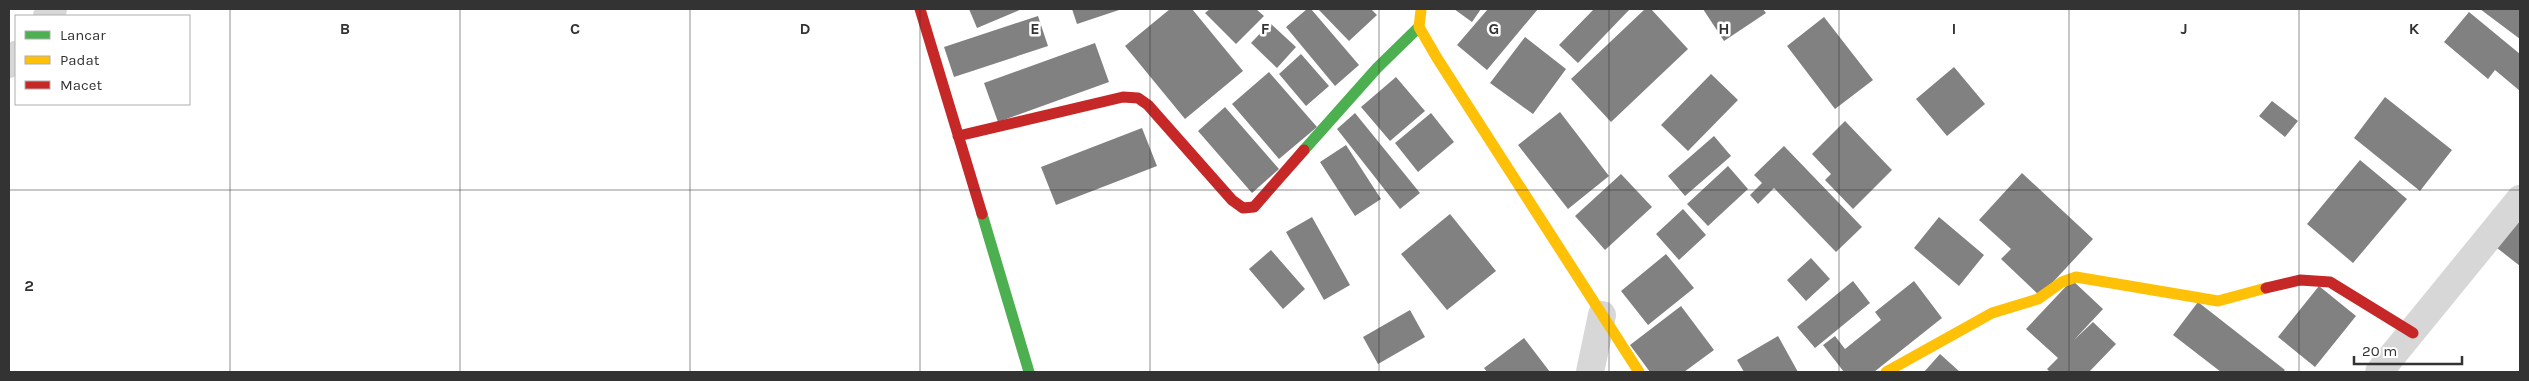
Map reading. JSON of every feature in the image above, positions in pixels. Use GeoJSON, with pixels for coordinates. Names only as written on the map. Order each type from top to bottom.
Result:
{"type":"FeatureCollection","features":[{"type":"Feature","properties":{"kind":"street"},"geometry":{"type":"LineString","coordinates":[[920,9],[1029,372]]}},
{"type":"Feature","properties":{"kind":"street"},"geometry":{"type":"LineString","coordinates":[[1421,9],[1419,28],[1640,372]]}},
{"type":"Feature","properties":{"kind":"street"},"geometry":{"type":"LineString","coordinates":[[958,136],[1122,97],[1138,98],[1148,104],[1232,200],[1243,208],[1254,207],[1378,68],[1419,28]]}},
{"type":"Feature","properties":{"kind":"street"},"geometry":{"type":"LineString","coordinates":[[2380,372],[2520,199]]}},
{"type":"Feature","properties":{"kind":"street"},"geometry":{"type":"LineString","coordinates":[[1886,372],[1992,313],[2038,299],[2062,282],[2076,277],[2218,301],[2232,299],[2293,279],[2320,280],[2330,282],[2413,333]]}},
{"type":"Feature","properties":{"kind":"street"},"geometry":{"type":"LineString","coordinates":[[1590,372],[1602,315]]}},
{"type":"Feature","properties":{"kind":"building"},"geometry":{"type":"Polygon","coordinates":[[[969,9],[1022,9],[977,28],[969,9]]]}},
{"type":"Feature","properties":{"kind":"building"},"geometry":{"type":"Polygon","coordinates":[[[1072,9],[1122,9],[1077,24],[1072,9]]]}},
{"type":"Feature","properties":{"kind":"building"},"geometry":{"type":"Polygon","coordinates":[[[1170,9],[1192,9],[1243,71],[1185,119],[1125,46],[1170,9]]]}},
{"type":"Feature","properties":{"kind":"building"},"geometry":{"type":"Polygon","coordinates":[[[1210,9],[1256,9],[1264,16],[1236,44],[1205,13],[1210,9]]]}},
{"type":"Feature","properties":{"kind":"building"},"geometry":{"type":"Polygon","coordinates":[[[1307,9],[1311,9],[1359,65],[1335,86],[1286,27],[1307,9]]]}},
{"type":"Feature","properties":{"kind":"building"},"geometry":{"type":"Polygon","coordinates":[[[1318,9],[1371,9],[1377,15],[1349,41],[1318,9]]]}},
{"type":"Feature","properties":{"kind":"building"},"geometry":{"type":"Polygon","coordinates":[[[1454,9],[1481,9],[1472,22],[1454,9]]]}},
{"type":"Feature","properties":{"kind":"building"},"geometry":{"type":"Polygon","coordinates":[[[1488,9],[1538,9],[1487,70],[1457,45],[1488,9]]]}},
{"type":"Feature","properties":{"kind":"building"},"geometry":{"type":"Polygon","coordinates":[[[1594,9],[1630,9],[1578,63],[1559,45],[1594,9]]]}},
{"type":"Feature","properties":{"kind":"building"},"geometry":{"type":"Polygon","coordinates":[[[1645,9],[1651,9],[1688,49],[1611,122],[1571,79],[1645,9]]]}},
{"type":"Feature","properties":{"kind":"building"},"geometry":{"type":"Polygon","coordinates":[[[1703,9],[1763,9],[1766,13],[1724,41],[1703,9]]]}},
{"type":"Feature","properties":{"kind":"building"},"geometry":{"type":"Polygon","coordinates":[[[2480,9],[2520,9],[2520,39],[2480,9]]]}},
{"type":"Feature","properties":{"kind":"building"},"geometry":{"type":"Polygon","coordinates":[[[2469,12],[2520,54],[2520,91],[2495,70],[2488,79],[2444,42],[2469,12]]]}},
{"type":"Feature","properties":{"kind":"building"},"geometry":{"type":"Polygon","coordinates":[[[1038,16],[1048,46],[954,77],[944,47],[1038,16]]]}},
{"type":"Feature","properties":{"kind":"building"},"geometry":{"type":"Polygon","coordinates":[[[1824,17],[1873,80],[1835,109],[1787,46],[1824,17]]]}},
{"type":"Feature","properties":{"kind":"building"},"geometry":{"type":"Polygon","coordinates":[[[1270,23],[1296,47],[1277,68],[1251,43],[1270,23]]]}},
{"type":"Feature","properties":{"kind":"building"},"geometry":{"type":"Polygon","coordinates":[[[1525,37],[1566,69],[1533,114],[1490,83],[1525,37]]]}},
{"type":"Feature","properties":{"kind":"building"},"geometry":{"type":"Polygon","coordinates":[[[1095,43],[1109,82],[998,122],[984,83],[1095,43]]]}},
{"type":"Feature","properties":{"kind":"building"},"geometry":{"type":"Polygon","coordinates":[[[1301,54],[1329,86],[1306,106],[1279,74],[1301,54]]]}},
{"type":"Feature","properties":{"kind":"building"},"geometry":{"type":"Polygon","coordinates":[[[1954,67],[1985,104],[1947,136],[1916,99],[1954,67]]]}},
{"type":"Feature","properties":{"kind":"building"},"geometry":{"type":"Polygon","coordinates":[[[1269,72],[1317,127],[1279,159],[1232,104],[1269,72]]]}},
{"type":"Feature","properties":{"kind":"building"},"geometry":{"type":"Polygon","coordinates":[[[1711,74],[1738,100],[1688,151],[1661,125],[1711,74]]]}},
{"type":"Feature","properties":{"kind":"building"},"geometry":{"type":"Polygon","coordinates":[[[1396,77],[1425,111],[1390,141],[1361,107],[1396,77]]]}},
{"type":"Feature","properties":{"kind":"building"},"geometry":{"type":"Polygon","coordinates":[[[2385,97],[2452,150],[2420,191],[2354,138],[2385,97]]]}},
{"type":"Feature","properties":{"kind":"building"},"geometry":{"type":"Polygon","coordinates":[[[2272,101],[2298,121],[2285,137],[2259,116],[2272,101]]]}},
{"type":"Feature","properties":{"kind":"building"},"geometry":{"type":"Polygon","coordinates":[[[1225,107],[1279,169],[1252,193],[1198,131],[1225,107]]]}},
{"type":"Feature","properties":{"kind":"building"},"geometry":{"type":"Polygon","coordinates":[[[1560,112],[1609,176],[1568,209],[1518,145],[1560,112]]]}},
{"type":"Feature","properties":{"kind":"building"},"geometry":{"type":"Polygon","coordinates":[[[1355,113],[1420,193],[1400,209],[1337,129],[1355,113]]]}},
{"type":"Feature","properties":{"kind":"building"},"geometry":{"type":"Polygon","coordinates":[[[1431,113],[1454,142],[1418,172],[1395,143],[1431,113]]]}},
{"type":"Feature","properties":{"kind":"building"},"geometry":{"type":"Polygon","coordinates":[[[1845,121],[1892,170],[1853,209],[1825,180],[1831,174],[1812,154],[1845,121]]]}},
{"type":"Feature","properties":{"kind":"building"},"geometry":{"type":"Polygon","coordinates":[[[1142,128],[1157,166],[1056,205],[1041,167],[1142,128]]]}},
{"type":"Feature","properties":{"kind":"building"},"geometry":{"type":"Polygon","coordinates":[[[1714,136],[1731,156],[1685,196],[1668,176],[1714,136]]]}},
{"type":"Feature","properties":{"kind":"building"},"geometry":{"type":"Polygon","coordinates":[[[1346,145],[1381,199],[1355,216],[1320,162],[1346,145]]]}},
{"type":"Feature","properties":{"kind":"building"},"geometry":{"type":"Polygon","coordinates":[[[1784,146],[1862,227],[1836,252],[1774,188],[1758,204],[1750,195],[1762,183],[1754,175],[1784,146]]]}},
{"type":"Feature","properties":{"kind":"building"},"geometry":{"type":"Polygon","coordinates":[[[2360,160],[2407,199],[2353,263],[2307,224],[2360,160]]]}},
{"type":"Feature","properties":{"kind":"building"},"geometry":{"type":"Polygon","coordinates":[[[1728,166],[1748,189],[1708,226],[1687,204],[1728,166]]]}},
{"type":"Feature","properties":{"kind":"building"},"geometry":{"type":"Polygon","coordinates":[[[2022,173],[2093,239],[2040,296],[2001,259],[2011,249],[1979,220],[2022,173]]]}},
{"type":"Feature","properties":{"kind":"building"},"geometry":{"type":"Polygon","coordinates":[[[1621,174],[1652,207],[1605,250],[1575,216],[1621,174]]]}},
{"type":"Feature","properties":{"kind":"building"},"geometry":{"type":"Polygon","coordinates":[[[1683,209],[1706,235],[1679,260],[1656,234],[1683,209]]]}},
{"type":"Feature","properties":{"kind":"building"},"geometry":{"type":"Polygon","coordinates":[[[1450,214],[1496,271],[1447,310],[1401,254],[1450,214]]]}},
{"type":"Feature","properties":{"kind":"building"},"geometry":{"type":"Polygon","coordinates":[[[1312,217],[1350,285],[1324,300],[1286,232],[1312,217]]]}},
{"type":"Feature","properties":{"kind":"building"},"geometry":{"type":"Polygon","coordinates":[[[1939,217],[1984,255],[1959,286],[1914,248],[1939,217]]]}},
{"type":"Feature","properties":{"kind":"building"},"geometry":{"type":"Polygon","coordinates":[[[2513,218],[2520,224],[2520,266],[2492,244],[2513,218]]]}},
{"type":"Feature","properties":{"kind":"building"},"geometry":{"type":"Polygon","coordinates":[[[1271,250],[1305,289],[1283,309],[1249,269],[1271,250]]]}},
{"type":"Feature","properties":{"kind":"building"},"geometry":{"type":"Polygon","coordinates":[[[1666,254],[1694,288],[1648,325],[1621,291],[1666,254]]]}},
{"type":"Feature","properties":{"kind":"building"},"geometry":{"type":"Polygon","coordinates":[[[1811,258],[1830,279],[1806,301],[1787,280],[1811,258]]]}},
{"type":"Feature","properties":{"kind":"building"},"geometry":{"type":"Polygon","coordinates":[[[2072,280],[2103,309],[2074,340],[2093,322],[2116,344],[2089,372],[2050,372],[2047,369],[2058,358],[2026,329],[2072,280]]]}},
{"type":"Feature","properties":{"kind":"building"},"geometry":{"type":"Polygon","coordinates":[[[1853,281],[1870,303],[1815,348],[1797,327],[1853,281]]]}},
{"type":"Feature","properties":{"kind":"building"},"geometry":{"type":"Polygon","coordinates":[[[1914,281],[1942,318],[1874,372],[1844,372],[1823,345],[1835,336],[1845,349],[1881,320],[1875,312],[1914,281]]]}},
{"type":"Feature","properties":{"kind":"building"},"geometry":{"type":"Polygon","coordinates":[[[2319,286],[2356,316],[2315,367],[2278,337],[2319,286]]]}},
{"type":"Feature","properties":{"kind":"building"},"geometry":{"type":"Polygon","coordinates":[[[2198,302],[2285,370],[2283,372],[2221,372],[2173,335],[2198,302]]]}},
{"type":"Feature","properties":{"kind":"building"},"geometry":{"type":"Polygon","coordinates":[[[1681,306],[1714,350],[1684,372],[1650,372],[1630,345],[1681,306]]]}},
{"type":"Feature","properties":{"kind":"building"},"geometry":{"type":"Polygon","coordinates":[[[1410,310],[1425,337],[1378,364],[1363,337],[1410,310]]]}},
{"type":"Feature","properties":{"kind":"building"},"geometry":{"type":"Polygon","coordinates":[[[1778,336],[1798,372],[1744,372],[1737,360],[1778,336]]]}},
{"type":"Feature","properties":{"kind":"building"},"geometry":{"type":"Polygon","coordinates":[[[1524,338],[1550,372],[1487,372],[1484,368],[1524,338]]]}},
{"type":"Feature","properties":{"kind":"building"},"geometry":{"type":"Polygon","coordinates":[[[1940,354],[1960,372],[1924,372],[1940,354]]]}},
{"type":"Feature","properties":{"kind":"traffic: fast"},"geometry":{"type":"LineString","coordinates":[[1304,150],[1377,68],[1419,27]]}},
{"type":"Feature","properties":{"kind":"traffic: fast"},"geometry":{"type":"LineString","coordinates":[[982,214],[1029,372]]}},
{"type":"Feature","properties":{"kind":"traffic: slow"},"geometry":{"type":"LineString","coordinates":[[1421,10],[1419,27],[1437,58],[1639,372]]}},
{"type":"Feature","properties":{"kind":"traffic: slow"},"geometry":{"type":"LineString","coordinates":[[1886,372],[1992,313],[2038,299],[2062,282],[2076,277],[2218,301],[2266,288]]}},
{"type":"Feature","properties":{"kind":"traffic: jam"},"geometry":{"type":"LineString","coordinates":[[920,9],[982,214]]}},
{"type":"Feature","properties":{"kind":"traffic: jam"},"geometry":{"type":"LineString","coordinates":[[958,136],[1123,97],[1138,98],[1148,105],[1232,200],[1243,208],[1254,207],[1304,150]]}},
{"type":"Feature","properties":{"kind":"traffic: jam"},"geometry":{"type":"LineString","coordinates":[[2266,288],[2300,280],[2330,282],[2413,333]]}}]}
